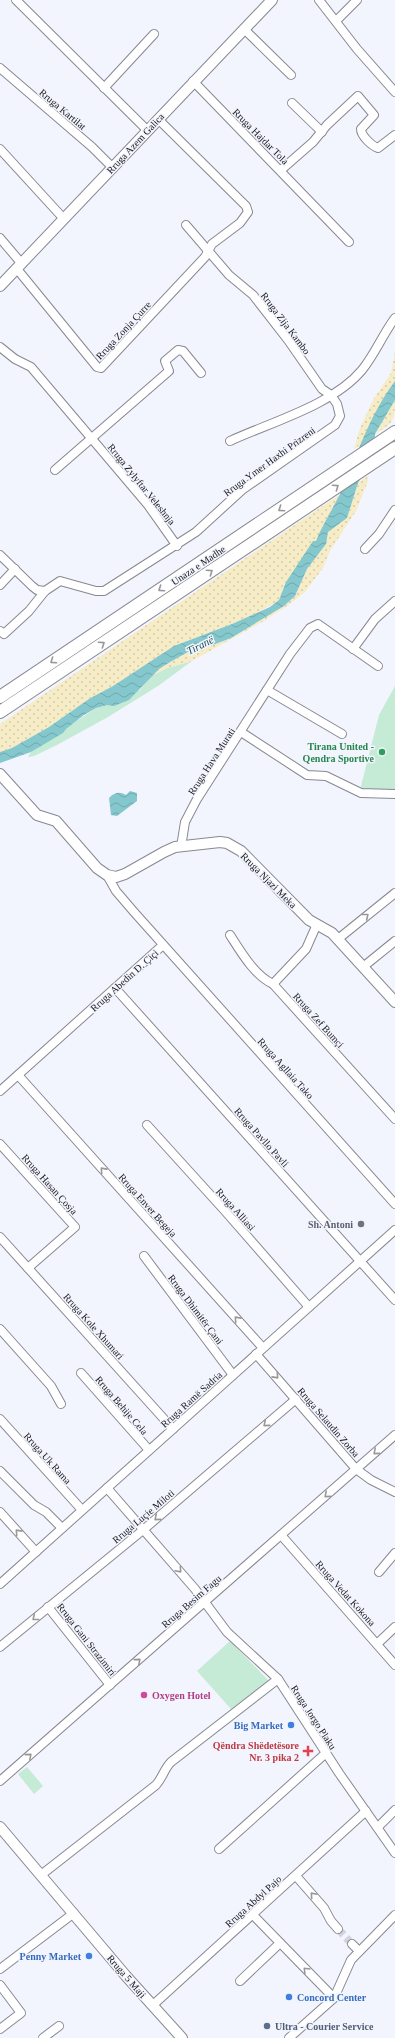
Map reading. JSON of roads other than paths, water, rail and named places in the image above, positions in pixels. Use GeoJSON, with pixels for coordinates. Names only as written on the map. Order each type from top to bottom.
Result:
{"type":"FeatureCollection","features":[{"type":"Feature","properties":{"kind":"highway","name":"Unaza e Madhe"},"geometry":{"type":"LineString","coordinates":[[0,697],[395,432]]}},
{"type":"Feature","properties":{"kind":"highway"},"geometry":{"type":"LineString","coordinates":[[0,712],[393,449]]}},
{"type":"Feature","properties":{"kind":"main road","name":"Rruga Azem Galica"},"geometry":{"type":"LineString","coordinates":[[0,286],[193,81],[272,0]]}},
{"type":"Feature","properties":{"kind":"main road","name":"Rruga Abedin D. Çiçi"},"geometry":{"type":"LineString","coordinates":[[0,774],[37,815],[56,820],[97,868],[107,875]]}},
{"type":"Feature","properties":{"kind":"main road","name":"Rruga Njazi Meka"},"geometry":{"type":"LineString","coordinates":[[107,875],[116,877],[125,874],[164,852],[182,847],[220,842],[234,846],[241,851],[304,916],[329,930],[395,1002]]}},
{"type":"Feature","properties":{"kind":"main road","name":"Rruga 5 Maji"},"geometry":{"type":"LineString","coordinates":[[0,1827],[182,2038]]}},
{"type":"Feature","properties":{"kind":"street"},"geometry":{"type":"LineString","coordinates":[[16,0],[147,130]]}},
{"type":"Feature","properties":{"kind":"street"},"geometry":{"type":"LineString","coordinates":[[319,0],[357,49],[395,92]]}},
{"type":"Feature","properties":{"kind":"street"},"geometry":{"type":"LineString","coordinates":[[336,21],[357,0]]}},
{"type":"Feature","properties":{"kind":"street"},"geometry":{"type":"LineString","coordinates":[[244,29],[291,75]]}},
{"type":"Feature","properties":{"kind":"street"},"geometry":{"type":"LineString","coordinates":[[104,88],[154,34]]}},
{"type":"Feature","properties":{"kind":"street","name":"Rruga Kartilat"},"geometry":{"type":"LineString","coordinates":[[0,68],[92,147],[112,167]]}},
{"type":"Feature","properties":{"kind":"street","name":"Rruga Hajdar Tola"},"geometry":{"type":"LineString","coordinates":[[193,81],[281,170],[349,242]]}},
{"type":"Feature","properties":{"kind":"street"},"geometry":{"type":"LineString","coordinates":[[281,170],[313,142],[358,96],[374,115],[361,129],[362,134],[374,147],[378,148],[395,135]]}},
{"type":"Feature","properties":{"kind":"street"},"geometry":{"type":"LineString","coordinates":[[292,103],[322,132]]}},
{"type":"Feature","properties":{"kind":"street"},"geometry":{"type":"LineString","coordinates":[[158,119],[247,209],[247,215],[240,223],[220,237],[208,251],[186,225]]}},
{"type":"Feature","properties":{"kind":"street"},"geometry":{"type":"LineString","coordinates":[[0,149],[64,219]]}},
{"type":"Feature","properties":{"kind":"street"},"geometry":{"type":"LineString","coordinates":[[0,238],[20,266]]}},
{"type":"Feature","properties":{"kind":"street","name":"Rruga Zonja Çurre"},"geometry":{"type":"LineString","coordinates":[[20,266],[76,343],[96,367],[101,368],[140,328],[208,251]]}},
{"type":"Feature","properties":{"kind":"street","name":"Rruga Zija Kambo"},"geometry":{"type":"LineString","coordinates":[[208,251],[241,287],[253,295],[288,340],[322,389],[331,395]]}},
{"type":"Feature","properties":{"kind":"street"},"geometry":{"type":"LineString","coordinates":[[230,441],[282,420],[331,395],[361,371],[395,318]]}},
{"type":"Feature","properties":{"kind":"street","name":"Rruga Zylyftar Veleshnja"},"geometry":{"type":"LineString","coordinates":[[0,347],[11,356],[31,367],[161,520],[176,546]]}},
{"type":"Feature","properties":{"kind":"street"},"geometry":{"type":"LineString","coordinates":[[55,470],[91,437],[169,371],[165,361],[178,350],[183,351],[201,373]]}},
{"type":"Feature","properties":{"kind":"street","name":"Rruga Ymer Haxhi Prizreni"},"geometry":{"type":"LineString","coordinates":[[45,591],[60,581],[96,591],[104,591],[176,546],[205,526],[242,490],[335,425],[340,416],[337,404],[331,395]]}},
{"type":"Feature","properties":{"kind":"street"},"geometry":{"type":"LineString","coordinates":[[365,549],[379,534],[395,510]]}},
{"type":"Feature","properties":{"kind":"street"},"geometry":{"type":"LineString","coordinates":[[0,554],[32,586],[37,590],[45,591]]}},
{"type":"Feature","properties":{"kind":"street"},"geometry":{"type":"LineString","coordinates":[[0,585],[15,569]]}},
{"type":"Feature","properties":{"kind":"street"},"geometry":{"type":"LineString","coordinates":[[2,633],[29,611],[45,591]]}},
{"type":"Feature","properties":{"kind":"street"},"geometry":{"type":"LineString","coordinates":[[353,649],[375,619],[395,601]]}},
{"type":"Feature","properties":{"kind":"street","name":"Rruga Hava Murati"},"geometry":{"type":"LineString","coordinates":[[182,847],[183,831],[188,815],[266,690],[290,654],[314,625],[318,624],[378,666]]}},
{"type":"Feature","properties":{"kind":"street"},"geometry":{"type":"LineString","coordinates":[[266,690],[342,734]]}},
{"type":"Feature","properties":{"kind":"street"},"geometry":{"type":"LineString","coordinates":[[241,732],[307,775],[326,776],[361,793],[395,794]]}},
{"type":"Feature","properties":{"kind":"street","name":"Rruga Abedin D. Çiçi"},"geometry":{"type":"LineString","coordinates":[[1,1088],[18,1075],[163,945],[116,891],[107,875]]}},
{"type":"Feature","properties":{"kind":"street"},"geometry":{"type":"LineString","coordinates":[[338,939],[394,896]]}},
{"type":"Feature","properties":{"kind":"street"},"geometry":{"type":"LineString","coordinates":[[273,984],[306,949],[317,924]]}},
{"type":"Feature","properties":{"kind":"street","name":"Rruga Zef Bumçi"},"geometry":{"type":"LineString","coordinates":[[230,935],[256,971],[266,981],[273,984],[395,1119]]}},
{"type":"Feature","properties":{"kind":"street"},"geometry":{"type":"LineString","coordinates":[[363,967],[395,942]]}},
{"type":"Feature","properties":{"kind":"street","name":"Rruga Agllaia Tako"},"geometry":{"type":"LineString","coordinates":[[163,945],[395,1204]]}},
{"type":"Feature","properties":{"kind":"street","name":"Rruga Pavllo Pavli"},"geometry":{"type":"LineString","coordinates":[[115,988],[395,1300]]}},
{"type":"Feature","properties":{"kind":"street","name":"Rruga Enver Begeja"},"geometry":{"type":"LineString","coordinates":[[18,1075],[263,1348]]}},
{"type":"Feature","properties":{"kind":"street","name":"Rruga Alliasi"},"geometry":{"type":"LineString","coordinates":[[147,1125],[226,1211],[309,1307]]}},
{"type":"Feature","properties":{"kind":"street","name":"Rruga Hasan Çosja"},"geometry":{"type":"LineString","coordinates":[[0,1144],[75,1227],[28,1268]]}},
{"type":"Feature","properties":{"kind":"street","name":"Rruga Ramë Sadria"},"geometry":{"type":"LineString","coordinates":[[0,1584],[395,1230]]}},
{"type":"Feature","properties":{"kind":"street","name":"Rruga Kole Xhumari"},"geometry":{"type":"LineString","coordinates":[[0,1237],[173,1429]]}},
{"type":"Feature","properties":{"kind":"street","name":"Rruga Dhimitër Çani"},"geometry":{"type":"LineString","coordinates":[[144,1256],[233,1375]]}},
{"type":"Feature","properties":{"kind":"street"},"geometry":{"type":"LineString","coordinates":[[0,1329],[51,1386],[61,1404]]}},
{"type":"Feature","properties":{"kind":"street","name":"Rruga Selaudin Zorba"},"geometry":{"type":"LineString","coordinates":[[256,1354],[296,1398],[356,1469],[371,1480],[395,1492]]}},
{"type":"Feature","properties":{"kind":"street","name":"Rruga Behije Cela"},"geometry":{"type":"LineString","coordinates":[[81,1373],[149,1450]]}},
{"type":"Feature","properties":{"kind":"street","name":"Rruga Luçie Miloti"},"geometry":{"type":"LineString","coordinates":[[0,1646],[143,1530],[296,1398]]}},
{"type":"Feature","properties":{"kind":"street","name":"Rruga Uk Rama"},"geometry":{"type":"LineString","coordinates":[[0,1419],[82,1510]]}},
{"type":"Feature","properties":{"kind":"street","name":"Rruga Besim Fagu"},"geometry":{"type":"LineString","coordinates":[[0,1781],[395,1435]]}},
{"type":"Feature","properties":{"kind":"street"},"geometry":{"type":"LineString","coordinates":[[0,1471],[34,1506],[46,1512],[62,1528]]}},
{"type":"Feature","properties":{"kind":"street","name":"Rruga Jorgo Plaku"},"geometry":{"type":"LineString","coordinates":[[106,1488],[185,1578],[227,1632],[278,1679],[326,1753],[395,1853]]}},
{"type":"Feature","properties":{"kind":"street"},"geometry":{"type":"LineString","coordinates":[[0,1512],[36,1552]]}},
{"type":"Feature","properties":{"kind":"street","name":"Rruga Vedat Kokona"},"geometry":{"type":"LineString","coordinates":[[280,1535],[395,1665]]}},
{"type":"Feature","properties":{"kind":"street"},"geometry":{"type":"LineString","coordinates":[[378,1572],[395,1553]]}},
{"type":"Feature","properties":{"kind":"street","name":"Rruga Gani Strazimiri"},"geometry":{"type":"LineString","coordinates":[[48,1607],[110,1685]]}},
{"type":"Feature","properties":{"kind":"street"},"geometry":{"type":"LineString","coordinates":[[377,1644],[395,1627]]}},
{"type":"Feature","properties":{"kind":"street"},"geometry":{"type":"LineString","coordinates":[[41,1875],[156,1785],[161,1779],[166,1767],[171,1762],[278,1679]]}},
{"type":"Feature","properties":{"kind":"street"},"geometry":{"type":"LineString","coordinates":[[219,1849],[326,1753]]}},
{"type":"Feature","properties":{"kind":"street"},"geometry":{"type":"LineString","coordinates":[[378,1827],[395,1810]]}},
{"type":"Feature","properties":{"kind":"street","name":"Rruga Abdyl Pajo"},"geometry":{"type":"LineString","coordinates":[[153,2005],[366,1811]]}},
{"type":"Feature","properties":{"kind":"street"},"geometry":{"type":"LineString","coordinates":[[296,1876],[338,1929]]}},
{"type":"Feature","properties":{"kind":"street"},"geometry":{"type":"LineString","coordinates":[[0,1969],[74,1913]]}},
{"type":"Feature","properties":{"kind":"street"},"geometry":{"type":"LineString","coordinates":[[253,1915],[334,1998]]}},
{"type":"Feature","properties":{"kind":"street"},"geometry":{"type":"LineString","coordinates":[[289,2038],[334,1998],[345,1970],[359,1950],[395,1915]]}},
{"type":"Feature","properties":{"kind":"street"},"geometry":{"type":"LineString","coordinates":[[240,1982],[280,1943]]}},
{"type":"Feature","properties":{"kind":"street"},"geometry":{"type":"LineString","coordinates":[[352,1944],[359,1950]]}},
{"type":"Feature","properties":{"kind":"street"},"geometry":{"type":"LineString","coordinates":[[0,1985],[21,2013],[0,2029]]}},
{"type":"Feature","properties":{"kind":"street"},"geometry":{"type":"LineString","coordinates":[[43,2038],[59,2026]]}},
{"type":"Feature","properties":{"kind":"water","name":"Tiranë"},"geometry":{"type":"Polygon","coordinates":[[[395,381],[395,400],[375,434],[374,454],[379,457],[373,458],[358,483],[347,518],[328,532],[326,544],[307,569],[295,596],[284,606],[231,638],[188,652],[159,669],[129,700],[114,706],[107,705],[96,708],[84,715],[63,733],[31,752],[0,763],[0,752],[12,748],[49,727],[89,699],[113,686],[174,646],[232,624],[270,607],[279,600],[286,582],[313,541],[316,541],[340,494],[371,422],[395,381]]]}},
{"type":"Feature","properties":{"kind":"water"},"geometry":{"type":"Polygon","coordinates":[[[130,791],[137,793],[137,801],[117,816],[111,815],[109,798],[117,793],[126,795],[130,791]]]}},
{"type":"Feature","properties":{"kind":"tunnel"},"geometry":{"type":"LineString","coordinates":[[338,1929],[352,1944]]}},
{"type":"Feature","properties":{"kind":"place","name":"Tirana United - Qendra Sportive"},"geometry":{"type":"Point","coordinates":[382,752]}},
{"type":"Feature","properties":{"kind":"place","name":"Sh. Antoni"},"geometry":{"type":"Point","coordinates":[361,1224]}},
{"type":"Feature","properties":{"kind":"place","name":"Oxygen Hotel"},"geometry":{"type":"Point","coordinates":[144,1695]}},
{"type":"Feature","properties":{"kind":"place","name":"Big Market"},"geometry":{"type":"Point","coordinates":[291,1725]}},
{"type":"Feature","properties":{"kind":"place","name":"Qëndra Shëdetësore Nr. 3 pika 2"},"geometry":{"type":"Point","coordinates":[308,1751]}},
{"type":"Feature","properties":{"kind":"place","name":"Penny Market"},"geometry":{"type":"Point","coordinates":[89,1956]}},
{"type":"Feature","properties":{"kind":"place","name":"Concord Center"},"geometry":{"type":"Point","coordinates":[289,1997]}},
{"type":"Feature","properties":{"kind":"place","name":"Ultra - Courier Service"},"geometry":{"type":"Point","coordinates":[267,2026]}}]}
